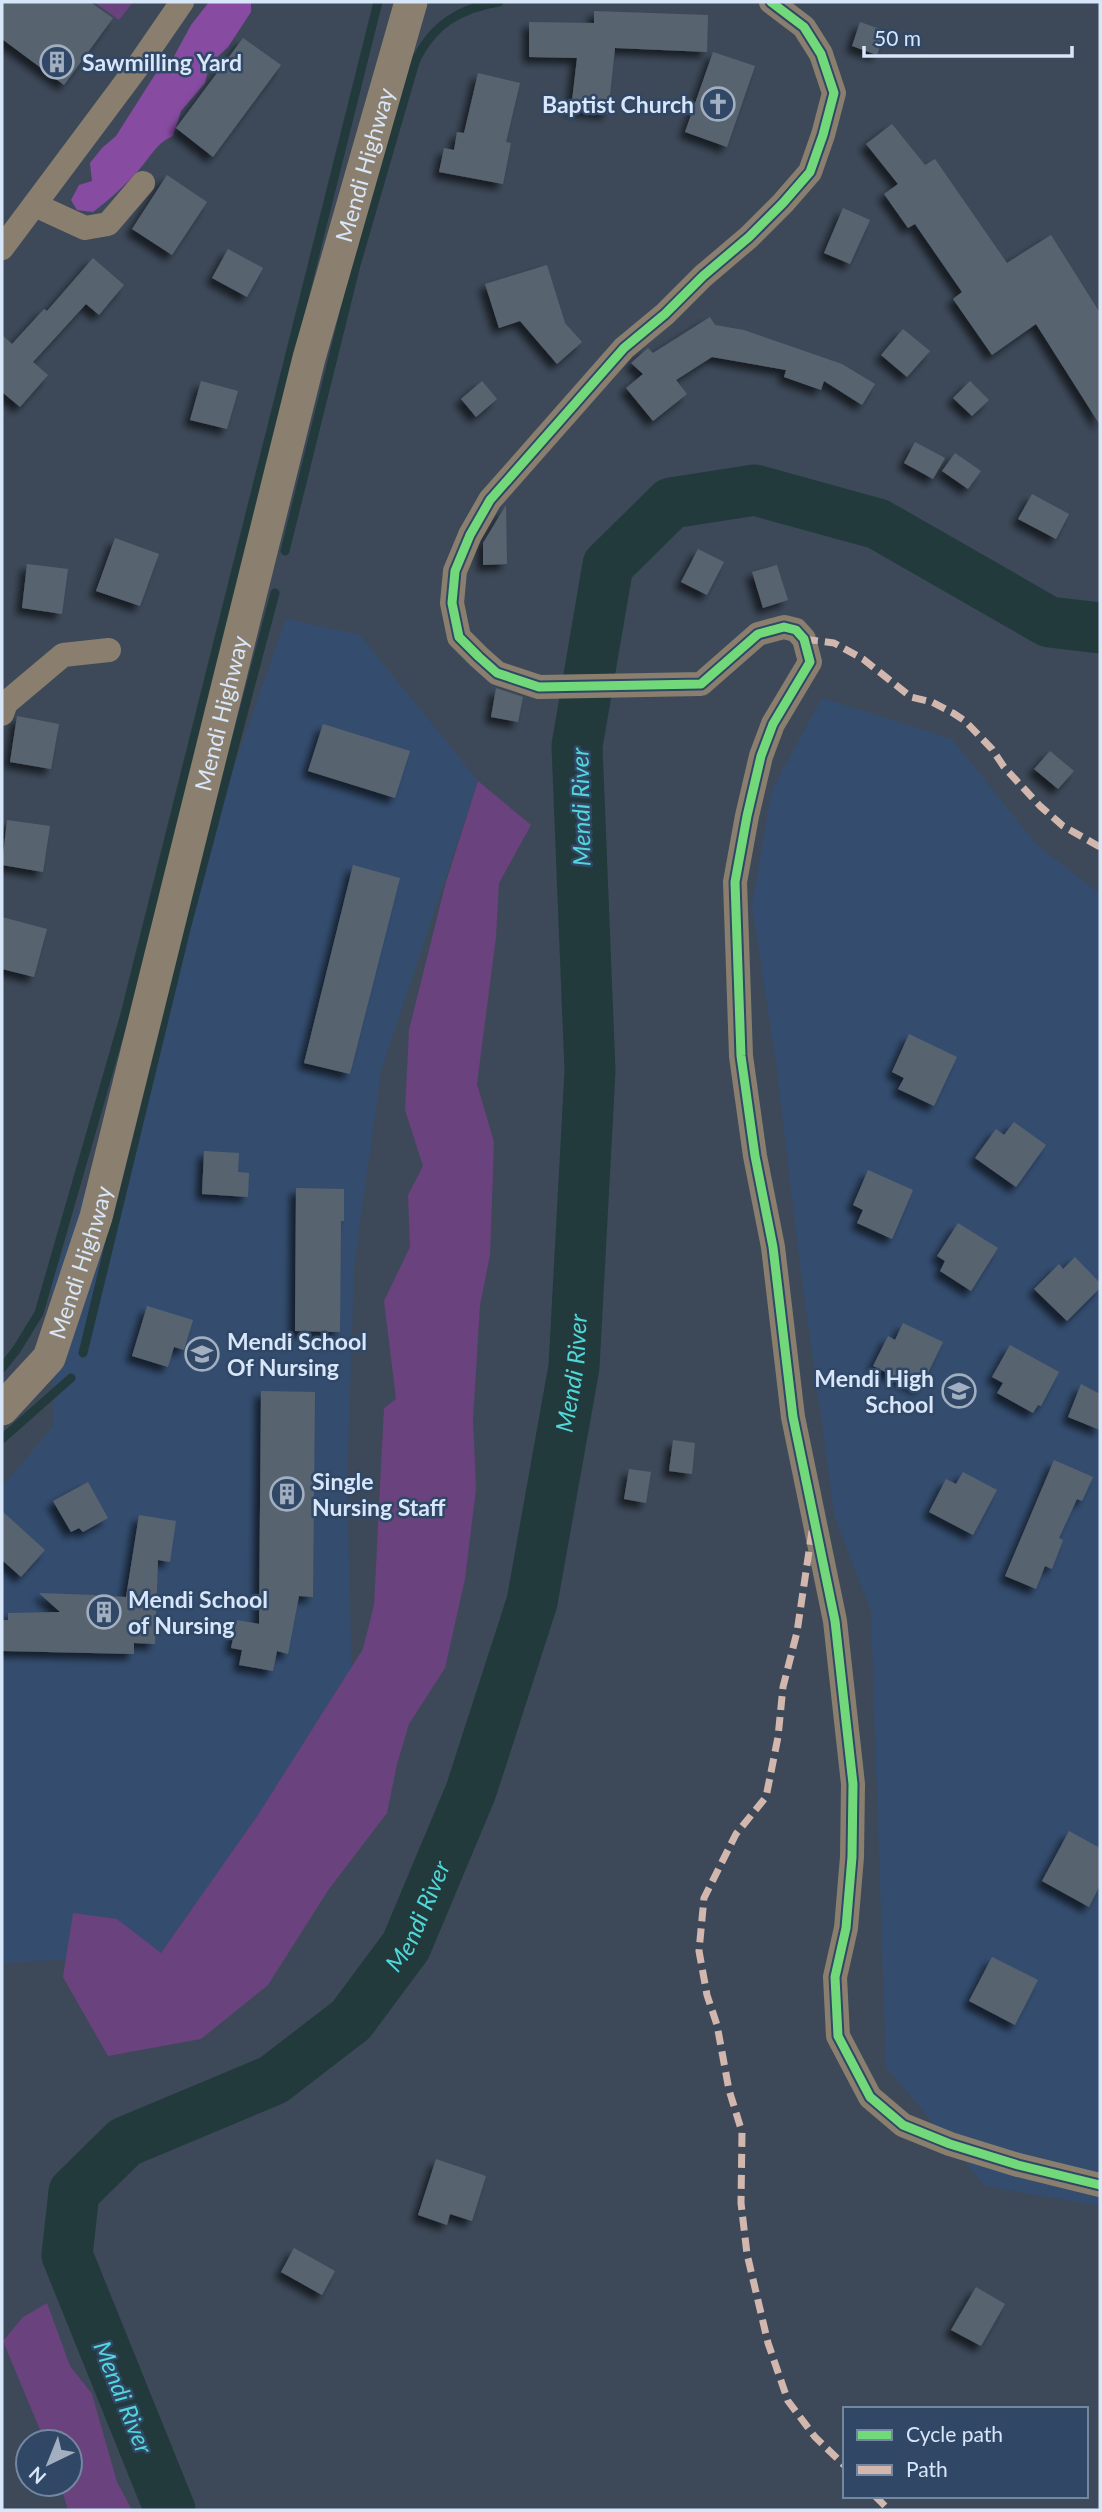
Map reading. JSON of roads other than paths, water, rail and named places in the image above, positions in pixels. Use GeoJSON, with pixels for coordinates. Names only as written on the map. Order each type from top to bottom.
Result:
{"type":"FeatureCollection","features":[{"type":"Feature","properties":{"kind":"main road","name":"Mendi Highway"},"geometry":{"type":"LineString","coordinates":[[2,1409],[49,1358],[96,1217],[309,358],[411,2]]}},
{"type":"Feature","properties":{"kind":"street"},"geometry":{"type":"LineString","coordinates":[[2,248],[138,66],[182,2]]}},
{"type":"Feature","properties":{"kind":"street"},"geometry":{"type":"LineString","coordinates":[[771,2],[804,27],[821,54],[834,93],[824,135],[810,172],[749,237],[624,348],[490,500],[455,571],[452,603],[459,638],[497,673],[539,687],[701,684],[758,634],[784,627],[796,630],[804,639],[810,662],[773,724],[761,756],[735,882],[741,1056],[755,1156],[773,1247],[793,1417],[835,1621],[853,1784],[852,1857],[846,1928],[835,1977],[838,2036],[870,2097],[903,2125],[950,2144],[1018,2165],[1100,2185]]}},
{"type":"Feature","properties":{"kind":"street"},"geometry":{"type":"LineString","coordinates":[[35,205],[85,228],[108,224],[142,183]]}},
{"type":"Feature","properties":{"kind":"street"},"geometry":{"type":"LineString","coordinates":[[2,714],[6,704],[63,655],[109,650]]}},
{"type":"Feature","properties":{"kind":"waterway"},"geometry":{"type":"LineString","coordinates":[[2,1368],[39,1313],[124,1018],[378,2]]}},
{"type":"Feature","properties":{"kind":"waterway"},"geometry":{"type":"LineString","coordinates":[[285,551],[356,265],[415,62],[430,38],[449,20],[472,9],[499,2]]}},
{"type":"Feature","properties":{"kind":"waterway","name":"Mendi River"},"geometry":{"type":"LineString","coordinates":[[170,2510],[67,2255],[74,2192],[125,2142],[273,2080],[351,2020],[406,1946],[471,1791],[532,1602],[574,1367],[590,1071],[577,746],[608,565],[671,503],[755,490],[878,524],[1049,622],[1100,628]]}},
{"type":"Feature","properties":{"kind":"waterway"},"geometry":{"type":"LineString","coordinates":[[83,1353],[186,929],[275,593]]}},
{"type":"Feature","properties":{"kind":"waterway"},"geometry":{"type":"LineString","coordinates":[[2,1439],[71,1378]]}},
{"type":"Feature","properties":{"kind":"place","name":"Sawmilling Yard"},"geometry":{"type":"Point","coordinates":[57,62]}},
{"type":"Feature","properties":{"kind":"place","name":"Baptist Church"},"geometry":{"type":"Point","coordinates":[718,104]}},
{"type":"Feature","properties":{"kind":"place","name":"Mendi School Of Nursing"},"geometry":{"type":"Point","coordinates":[202,1354]}},
{"type":"Feature","properties":{"kind":"place","name":"Mendi High School"},"geometry":{"type":"Point","coordinates":[959,1391]}},
{"type":"Feature","properties":{"kind":"place","name":"Single Nursing Staff"},"geometry":{"type":"Point","coordinates":[287,1494]}},
{"type":"Feature","properties":{"kind":"place","name":"Mendi School of Nursing"},"geometry":{"type":"Point","coordinates":[104,1612]}}]}
